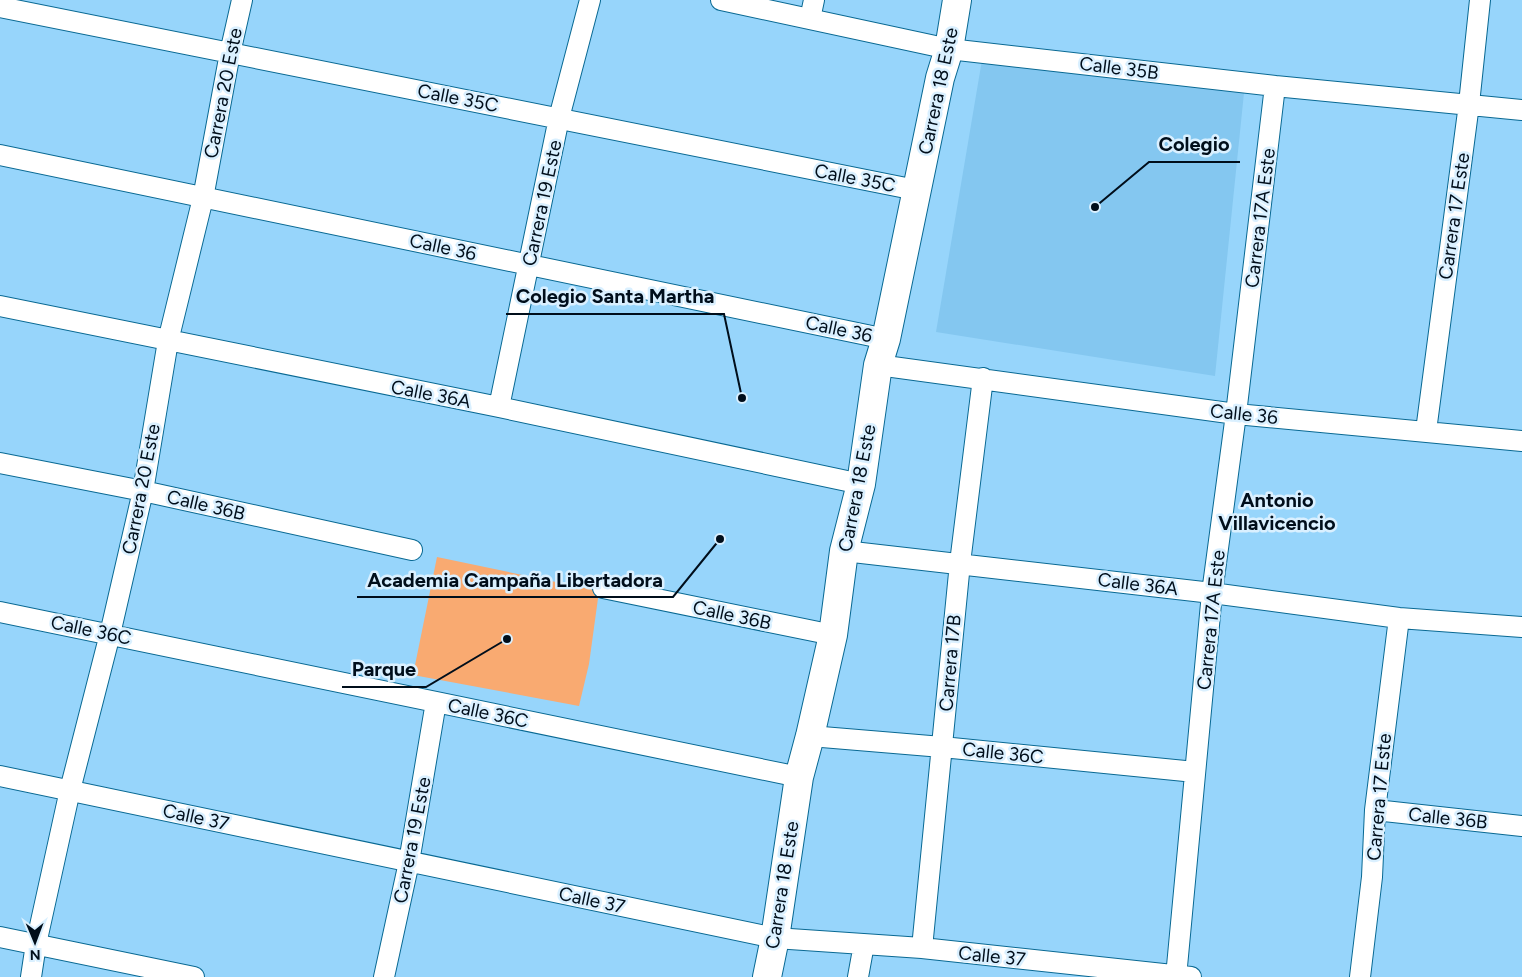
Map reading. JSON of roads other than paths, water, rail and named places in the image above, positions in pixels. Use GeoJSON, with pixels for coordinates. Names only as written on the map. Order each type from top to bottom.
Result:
{"type":"FeatureCollection","features":[{"type":"Feature","properties":{"kind":"street","name":"Carrera 20 Este"},"geometry":{"type":"LineString","coordinates":[[32,977],[36,944],[70,790],[110,634],[143,491],[168,340],[203,198],[230,53],[242,0]]}},
{"type":"Feature","properties":{"kind":"street","name":"Carrera 19 Este"},"geometry":{"type":"LineString","coordinates":[[499,408],[559,118],[590,0]]}},
{"type":"Feature","properties":{"kind":"street","name":"Calle 35B"},"geometry":{"type":"LineString","coordinates":[[720,0],[812,10],[949,49],[1275,86],[1522,110]]}},
{"type":"Feature","properties":{"kind":"street","name":"Carrera 18 Este"},"geometry":{"type":"LineString","coordinates":[[766,977],[775,938],[799,777],[833,636],[844,551],[861,484],[878,365],[886,338],[940,78],[949,49],[957,0]]}},
{"type":"Feature","properties":{"kind":"street","name":"Carrera 17 Este"},"geometry":{"type":"LineString","coordinates":[[1426,431],[1469,104],[1480,0]]}},
{"type":"Feature","properties":{"kind":"street","name":"Calle 35C"},"geometry":{"type":"LineString","coordinates":[[0,7],[916,190]]}},
{"type":"Feature","properties":{"kind":"street","name":"Carrera 17A Este"},"geometry":{"type":"LineString","coordinates":[[1181,976],[1195,772],[1212,593],[1236,414],[1275,86]]}},
{"type":"Feature","properties":{"kind":"street","name":"Calle 36"},"geometry":{"type":"LineString","coordinates":[[0,155],[886,338]]}},
{"type":"Feature","properties":{"kind":"street","name":"Calle 36A"},"geometry":{"type":"LineString","coordinates":[[0,306],[861,484]]}},
{"type":"Feature","properties":{"kind":"street","name":"Calle 36"},"geometry":{"type":"LineString","coordinates":[[878,365],[1236,414],[1522,441]]}},
{"type":"Feature","properties":{"kind":"street","name":"Carrera 17B"},"geometry":{"type":"LineString","coordinates":[[922,948],[960,563],[983,378]]}},
{"type":"Feature","properties":{"kind":"street","name":"Calle 36B"},"geometry":{"type":"LineString","coordinates":[[0,463],[143,491],[412,550]]}},
{"type":"Feature","properties":{"kind":"street","name":"Calle 36A"},"geometry":{"type":"LineString","coordinates":[[844,551],[1212,593],[1399,618],[1522,627]]}},
{"type":"Feature","properties":{"kind":"street","name":"Calle 36B"},"geometry":{"type":"LineString","coordinates":[[603,588],[833,636]]}},
{"type":"Feature","properties":{"kind":"street","name":"Calle 36C"},"geometry":{"type":"LineString","coordinates":[[0,612],[799,777]]}},
{"type":"Feature","properties":{"kind":"street","name":"Carrera 17 Este"},"geometry":{"type":"LineString","coordinates":[[1360,977],[1372,877],[1375,810],[1399,618]]}},
{"type":"Feature","properties":{"kind":"street","name":"Carrera 19 Este"},"geometry":{"type":"LineString","coordinates":[[384,977],[409,862],[436,702]]}},
{"type":"Feature","properties":{"kind":"street","name":"Calle 36C"},"geometry":{"type":"LineString","coordinates":[[810,736],[1195,772]]}},
{"type":"Feature","properties":{"kind":"street","name":"Calle 37"},"geometry":{"type":"LineString","coordinates":[[0,776],[775,938],[922,948],[1181,976]]}},
{"type":"Feature","properties":{"kind":"street","name":"Calle 36B"},"geometry":{"type":"LineString","coordinates":[[1375,810],[1522,826]]}},
{"type":"Feature","properties":{"kind":"street"},"geometry":{"type":"LineString","coordinates":[[0,937],[194,977]]}},
{"type":"Feature","properties":{"kind":"street"},"geometry":{"type":"LineString","coordinates":[[858,977],[864,944]]}},
{"type":"Feature","properties":{"kind":"place","name":"Colegio"},"geometry":{"type":"Point","coordinates":[1095,207]}},
{"type":"Feature","properties":{"kind":"place","name":"Colegio Santa Martha"},"geometry":{"type":"Point","coordinates":[742,398]}},
{"type":"Feature","properties":{"kind":"place","name":"Academia Campaña Libertadora"},"geometry":{"type":"Point","coordinates":[720,539]}},
{"type":"Feature","properties":{"kind":"place","name":"Parque"},"geometry":{"type":"Point","coordinates":[507,639]}},
{"type":"Feature","properties":{"kind":"district","name":"Antonio Villavicencio"},"geometry":{"type":"Point","coordinates":[1277,512]}}]}
